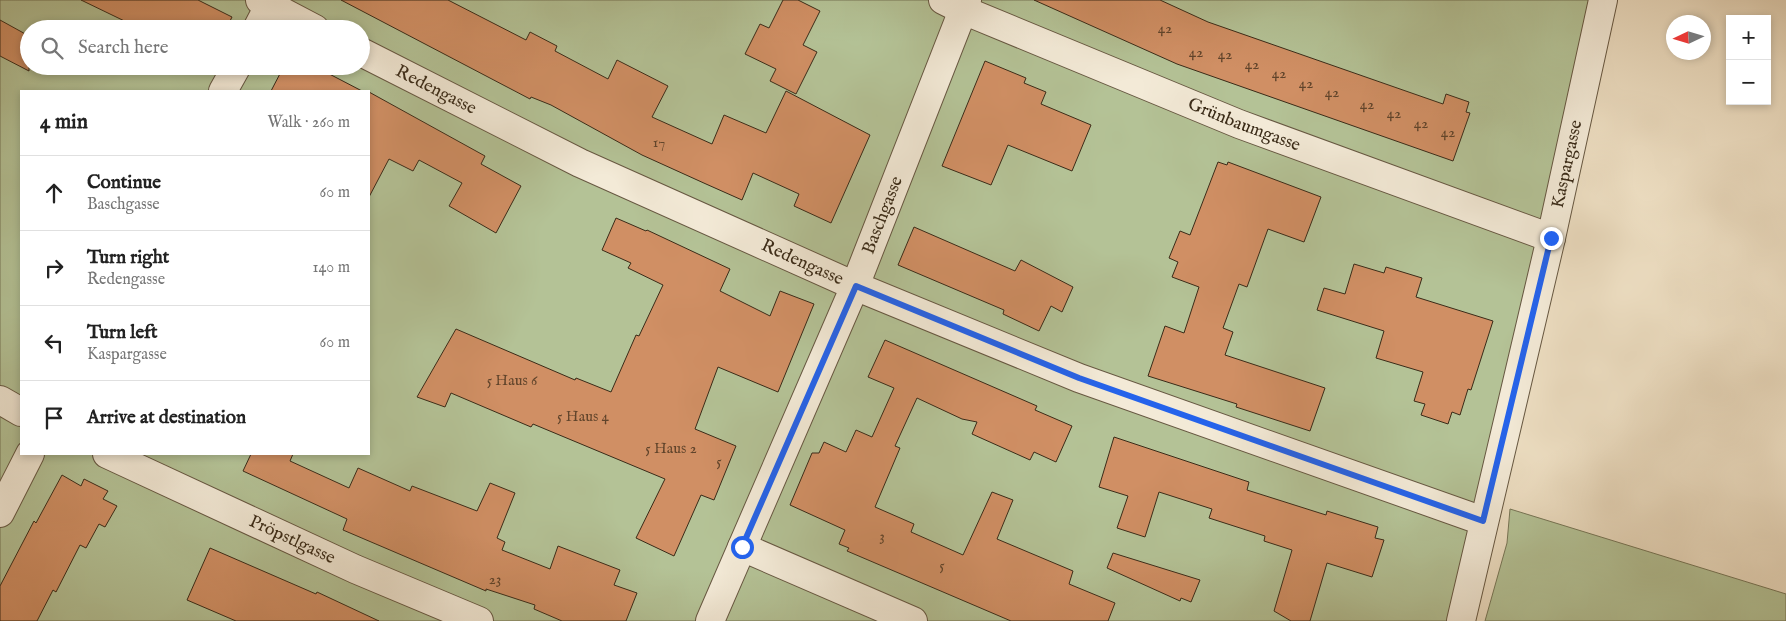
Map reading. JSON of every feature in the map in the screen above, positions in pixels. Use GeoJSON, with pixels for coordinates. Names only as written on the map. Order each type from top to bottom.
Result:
{"type":"FeatureCollection","features":[{"type":"Feature","properties":{"kind":"street","name":"Kaspargasse"},"geometry":{"type":"LineString","coordinates":[[1461,621],[1551,238],[1603,0]]}},
{"type":"Feature","properties":{"kind":"street","name":"Grünbaumgasse"},"geometry":{"type":"LineString","coordinates":[[957,3],[1239,124],[1551,238]]}},
{"type":"Feature","properties":{"kind":"street","name":"Baschgasse"},"geometry":{"type":"LineString","coordinates":[[710,621],[856,286],[957,3]]}},
{"type":"Feature","properties":{"kind":"street"},"geometry":{"type":"LineString","coordinates":[[264,8],[293,20]]}},
{"type":"Feature","properties":{"kind":"street","name":"Redengasse"},"geometry":{"type":"LineString","coordinates":[[370,57],[580,163],[856,286],[1079,378],[1483,521]]}},
{"type":"Feature","properties":{"kind":"street"},"geometry":{"type":"LineString","coordinates":[[224,90],[232,75]]}},
{"type":"Feature","properties":{"kind":"street"},"geometry":{"type":"LineString","coordinates":[[0,400],[20,411]]}},
{"type":"Feature","properties":{"kind":"street"},"geometry":{"type":"LineString","coordinates":[[0,513],[29,455]]}},
{"type":"Feature","properties":{"kind":"street","name":"Pröpstlgasse"},"geometry":{"type":"LineString","coordinates":[[109,455],[355,569],[479,621]]}},
{"type":"Feature","properties":{"kind":"street"},"geometry":{"type":"LineString","coordinates":[[742,547],[913,621]]}},
{"type":"Feature","properties":{"kind":"green space"},"geometry":{"type":"Polygon","coordinates":[[[0,0],[1603,0],[1461,621],[0,621],[0,0]]]}},
{"type":"Feature","properties":{"kind":"green space"},"geometry":{"type":"Polygon","coordinates":[[[1510,509],[1786,594],[1786,621],[1485,621],[1507,543],[1510,509]]]}},
{"type":"Feature","properties":{"kind":"building"},"geometry":{"type":"Polygon","coordinates":[[[81,0],[198,0],[232,17],[230,20],[122,20],[81,0]]]}},
{"type":"Feature","properties":{"kind":"building"},"geometry":{"type":"Polygon","coordinates":[[[341,0],[448,0],[526,40],[530,32],[557,46],[555,51],[608,79],[617,60],[668,86],[652,117],[712,144],[724,115],[766,133],[786,91],[870,135],[831,223],[794,206],[799,194],[753,173],[742,200],[642,155],[551,105],[531,97],[530,99],[341,0]]]}},
{"type":"Feature","properties":{"kind":"building"},"geometry":{"type":"Polygon","coordinates":[[[783,0],[798,0],[820,11],[803,45],[817,52],[796,94],[770,81],[776,69],[745,54],[760,24],[769,28],[783,0]]]}},
{"type":"Feature","properties":{"kind":"building"},"geometry":{"type":"Polygon","coordinates":[[[1034,0],[1160,0],[1208,22],[1443,104],[1446,94],[1469,102],[1466,112],[1470,113],[1453,161],[1177,64],[1034,0]]]}},
{"type":"Feature","properties":{"kind":"building"},"geometry":{"type":"Polygon","coordinates":[[[0,20],[20,31],[20,66],[0,56],[0,20]]]}},
{"type":"Feature","properties":{"kind":"building"},"geometry":{"type":"Polygon","coordinates":[[[985,61],[1026,78],[1024,83],[1046,92],[1041,104],[1091,125],[1072,171],[1008,145],[991,185],[942,166],[985,61]]]}},
{"type":"Feature","properties":{"kind":"building"},"geometry":{"type":"Polygon","coordinates":[[[279,75],[331,75],[360,90],[272,90],[279,75]]]}},
{"type":"Feature","properties":{"kind":"building"},"geometry":{"type":"Polygon","coordinates":[[[370,93],[485,156],[481,164],[521,186],[496,233],[449,206],[462,183],[419,160],[413,171],[389,159],[370,195],[370,93]]]}},
{"type":"Feature","properties":{"kind":"building"},"geometry":{"type":"Polygon","coordinates":[[[1218,162],[1227,165],[1228,162],[1321,197],[1304,242],[1268,229],[1247,287],[1239,284],[1223,328],[1233,332],[1225,355],[1325,388],[1310,431],[1236,407],[1237,404],[1148,376],[1165,326],[1184,333],[1199,287],[1172,277],[1178,262],[1169,258],[1180,231],[1190,235],[1218,162]]]}},
{"type":"Feature","properties":{"kind":"building"},"geometry":{"type":"Polygon","coordinates":[[[616,218],[647,230],[730,269],[720,291],[770,316],[780,291],[814,304],[778,392],[718,367],[695,429],[736,446],[714,500],[701,495],[674,556],[636,538],[665,479],[533,424],[531,427],[451,393],[445,407],[417,397],[456,329],[575,380],[576,378],[611,392],[636,335],[639,336],[663,285],[628,268],[631,263],[602,250],[616,218]]]}},
{"type":"Feature","properties":{"kind":"building"},"geometry":{"type":"Polygon","coordinates":[[[914,227],[1015,271],[1021,260],[1073,287],[1062,312],[1051,306],[1039,331],[1003,314],[1004,310],[898,265],[914,227]]]}},
{"type":"Feature","properties":{"kind":"building"},"geometry":{"type":"Polygon","coordinates":[[[1354,264],[1384,273],[1386,267],[1422,278],[1416,297],[1493,321],[1471,390],[1468,389],[1460,415],[1452,412],[1448,424],[1421,415],[1425,404],[1414,401],[1423,372],[1376,358],[1384,331],[1317,310],[1324,288],[1345,294],[1354,264]]]}},
{"type":"Feature","properties":{"kind":"building"},"geometry":{"type":"Polygon","coordinates":[[[885,340],[1037,406],[1035,410],[1072,426],[1056,462],[1034,452],[1030,460],[972,434],[977,422],[962,419],[917,398],[895,446],[900,448],[875,507],[914,524],[911,532],[963,555],[992,492],[1013,500],[997,539],[1073,571],[1069,584],[1115,603],[1108,621],[1011,621],[847,551],[849,548],[839,544],[845,530],[790,505],[812,453],[819,453],[824,442],[846,452],[856,430],[872,437],[894,388],[868,377],[885,340]]]}},
{"type":"Feature","properties":{"kind":"building"},"geometry":{"type":"Polygon","coordinates":[[[1114,437],[1249,482],[1247,490],[1326,515],[1327,511],[1378,527],[1375,538],[1384,540],[1372,577],[1327,563],[1310,621],[1291,621],[1274,611],[1292,550],[1264,541],[1265,536],[1209,518],[1212,509],[1159,492],[1145,537],[1117,528],[1128,496],[1099,487],[1114,437]]]}},
{"type":"Feature","properties":{"kind":"building"},"geometry":{"type":"Polygon","coordinates":[[[251,455],[293,455],[290,461],[349,488],[358,468],[410,491],[412,486],[477,511],[490,483],[515,493],[497,538],[505,542],[502,550],[550,569],[558,546],[620,570],[614,585],[637,593],[626,621],[562,621],[534,609],[535,605],[486,589],[486,591],[343,530],[347,519],[243,471],[251,455]]]}},
{"type":"Feature","properties":{"kind":"building"},"geometry":{"type":"Polygon","coordinates":[[[62,475],[81,486],[84,479],[108,491],[103,499],[117,506],[105,527],[99,524],[86,548],[80,545],[56,592],[53,590],[37,621],[0,621],[0,586],[34,521],[36,523],[62,475]]]}},
{"type":"Feature","properties":{"kind":"building"},"geometry":{"type":"Polygon","coordinates":[[[210,548],[316,594],[317,592],[379,621],[236,621],[187,600],[210,548]]]}},
{"type":"Feature","properties":{"kind":"building"},"geometry":{"type":"Polygon","coordinates":[[[1113,553],[1200,580],[1191,602],[1181,598],[1180,601],[1107,568],[1113,553]]]}},
{"type":"Feature","properties":{"kind":"route"},"geometry":{"type":"LineString","coordinates":[[742,547],[856,286],[1079,378],[1483,521],[1551,238]]}}]}
